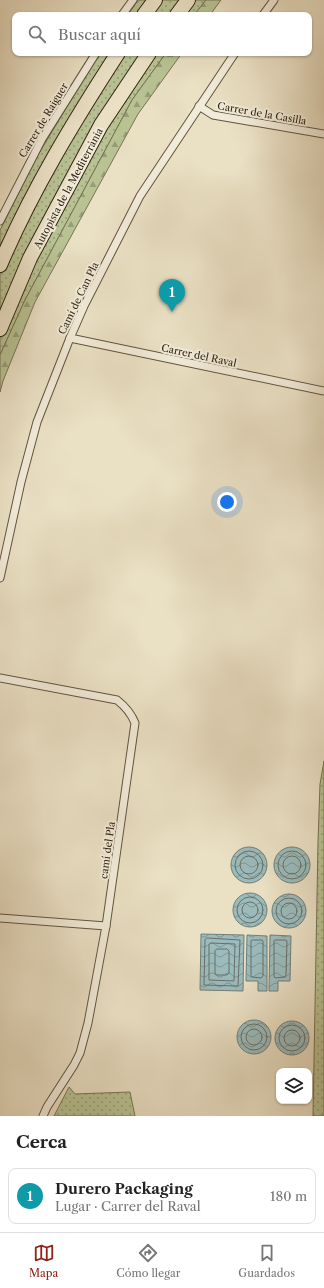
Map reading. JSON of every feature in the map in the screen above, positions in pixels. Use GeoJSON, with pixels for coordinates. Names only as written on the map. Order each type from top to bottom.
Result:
{"type":"FeatureCollection","features":[{"type":"Feature","properties":{"kind":"highway"},"geometry":{"type":"LineString","coordinates":[[146,12],[155,0]]}},
{"type":"Feature","properties":{"kind":"highway"},"geometry":{"type":"LineString","coordinates":[[179,12],[188,0]]}},
{"type":"Feature","properties":{"kind":"highway"},"geometry":{"type":"LineString","coordinates":[[0,265],[28,205],[55,155],[84,105],[116,56]]}},
{"type":"Feature","properties":{"kind":"highway","name":"Autopista de la Mediterrània"},"geometry":{"type":"LineString","coordinates":[[0,329],[30,258],[101,125],[147,56]]}},
{"type":"Feature","properties":{"kind":"street"},"geometry":{"type":"LineString","coordinates":[[124,12],[133,0]]}},
{"type":"Feature","properties":{"kind":"street"},"geometry":{"type":"LineString","coordinates":[[265,12],[274,0]]}},
{"type":"Feature","properties":{"kind":"street","name":"Carrer de Raiguer"},"geometry":{"type":"LineString","coordinates":[[0,221],[42,139],[94,56]]}},
{"type":"Feature","properties":{"kind":"street","name":"Camí de Can Pla"},"geometry":{"type":"LineString","coordinates":[[0,578],[29,449],[45,399],[84,306],[140,196],[233,56]]}},
{"type":"Feature","properties":{"kind":"street","name":"Carrer de la Casilla"},"geometry":{"type":"LineString","coordinates":[[199,106],[214,115],[324,134]]}},
{"type":"Feature","properties":{"kind":"street","name":"Carrer del Raval"},"geometry":{"type":"LineString","coordinates":[[70,338],[324,391]]}},
{"type":"Feature","properties":{"kind":"street","name":"camí del Pla"},"geometry":{"type":"LineString","coordinates":[[0,678],[117,700],[125,706],[135,723],[106,926],[88,1023],[80,1053],[43,1116]]}},
{"type":"Feature","properties":{"kind":"street"},"geometry":{"type":"LineString","coordinates":[[0,918],[106,926]]}},
{"type":"Feature","properties":{"kind":"green space"},"geometry":{"type":"Polygon","coordinates":[[[138,0],[206,0],[196,12],[130,12],[138,0]]]}},
{"type":"Feature","properties":{"kind":"green space"},"geometry":{"type":"Polygon","coordinates":[[[206,0],[221,0],[212,12],[196,12],[206,0]]]}},
{"type":"Feature","properties":{"kind":"green space"},"geometry":{"type":"Polygon","coordinates":[[[98,56],[164,56],[132,100],[25,300],[0,355],[0,230],[38,155],[98,56]]]}},
{"type":"Feature","properties":{"kind":"green space"},"geometry":{"type":"Polygon","coordinates":[[[164,56],[180,56],[138,114],[35,302],[0,392],[0,355],[25,300],[132,100],[164,56]]]}},
{"type":"Feature","properties":{"kind":"green space"},"geometry":{"type":"Polygon","coordinates":[[[324,761],[324,1116],[313,1116],[318,842],[320,784],[324,761]]]}},
{"type":"Feature","properties":{"kind":"green space"},"geometry":{"type":"Polygon","coordinates":[[[69,1087],[75,1094],[130,1092],[135,1116],[54,1116],[69,1087]]]}},
{"type":"Feature","properties":{"kind":"water"},"geometry":{"type":"Polygon","coordinates":[[[253,847],[262,852],[266,858],[266,872],[262,878],[253,883],[245,883],[236,878],[232,872],[231,861],[236,852],[242,848],[253,847]]]}},
{"type":"Feature","properties":{"kind":"water"},"geometry":{"type":"Polygon","coordinates":[[[296,847],[305,852],[309,858],[309,872],[305,878],[296,883],[288,883],[279,878],[275,872],[274,861],[279,852],[285,848],[296,847]]]}},
{"type":"Feature","properties":{"kind":"water"},"geometry":{"type":"Polygon","coordinates":[[[247,893],[253,893],[262,898],[266,904],[266,916],[262,922],[253,927],[247,927],[238,922],[233,913],[233,907],[238,898],[247,893]]]}},
{"type":"Feature","properties":{"kind":"water"},"geometry":{"type":"Polygon","coordinates":[[[286,894],[292,894],[301,899],[305,905],[305,917],[301,923],[292,928],[286,928],[277,923],[272,914],[272,908],[277,899],[286,894]]]}},
{"type":"Feature","properties":{"kind":"water"},"geometry":{"type":"Polygon","coordinates":[[[201,934],[244,935],[243,991],[200,990],[201,934]]]}},
{"type":"Feature","properties":{"kind":"water"},"geometry":{"type":"Polygon","coordinates":[[[247,935],[267,936],[267,991],[258,991],[258,981],[246,981],[247,935]]]}},
{"type":"Feature","properties":{"kind":"water"},"geometry":{"type":"Polygon","coordinates":[[[270,935],[291,936],[290,981],[278,981],[278,991],[269,991],[270,935]]]}},
{"type":"Feature","properties":{"kind":"water"},"geometry":{"type":"Polygon","coordinates":[[[254,1020],[266,1025],[271,1037],[266,1049],[254,1054],[242,1049],[237,1037],[242,1025],[254,1020]]]}},
{"type":"Feature","properties":{"kind":"water"},"geometry":{"type":"Polygon","coordinates":[[[292,1021],[304,1026],[309,1038],[304,1050],[292,1055],[280,1050],[275,1038],[280,1026],[292,1021]]]}},
{"type":"Feature","properties":{"kind":"place","name":"Durero Packaging"},"geometry":{"type":"Point","coordinates":[172,312]}}]}
